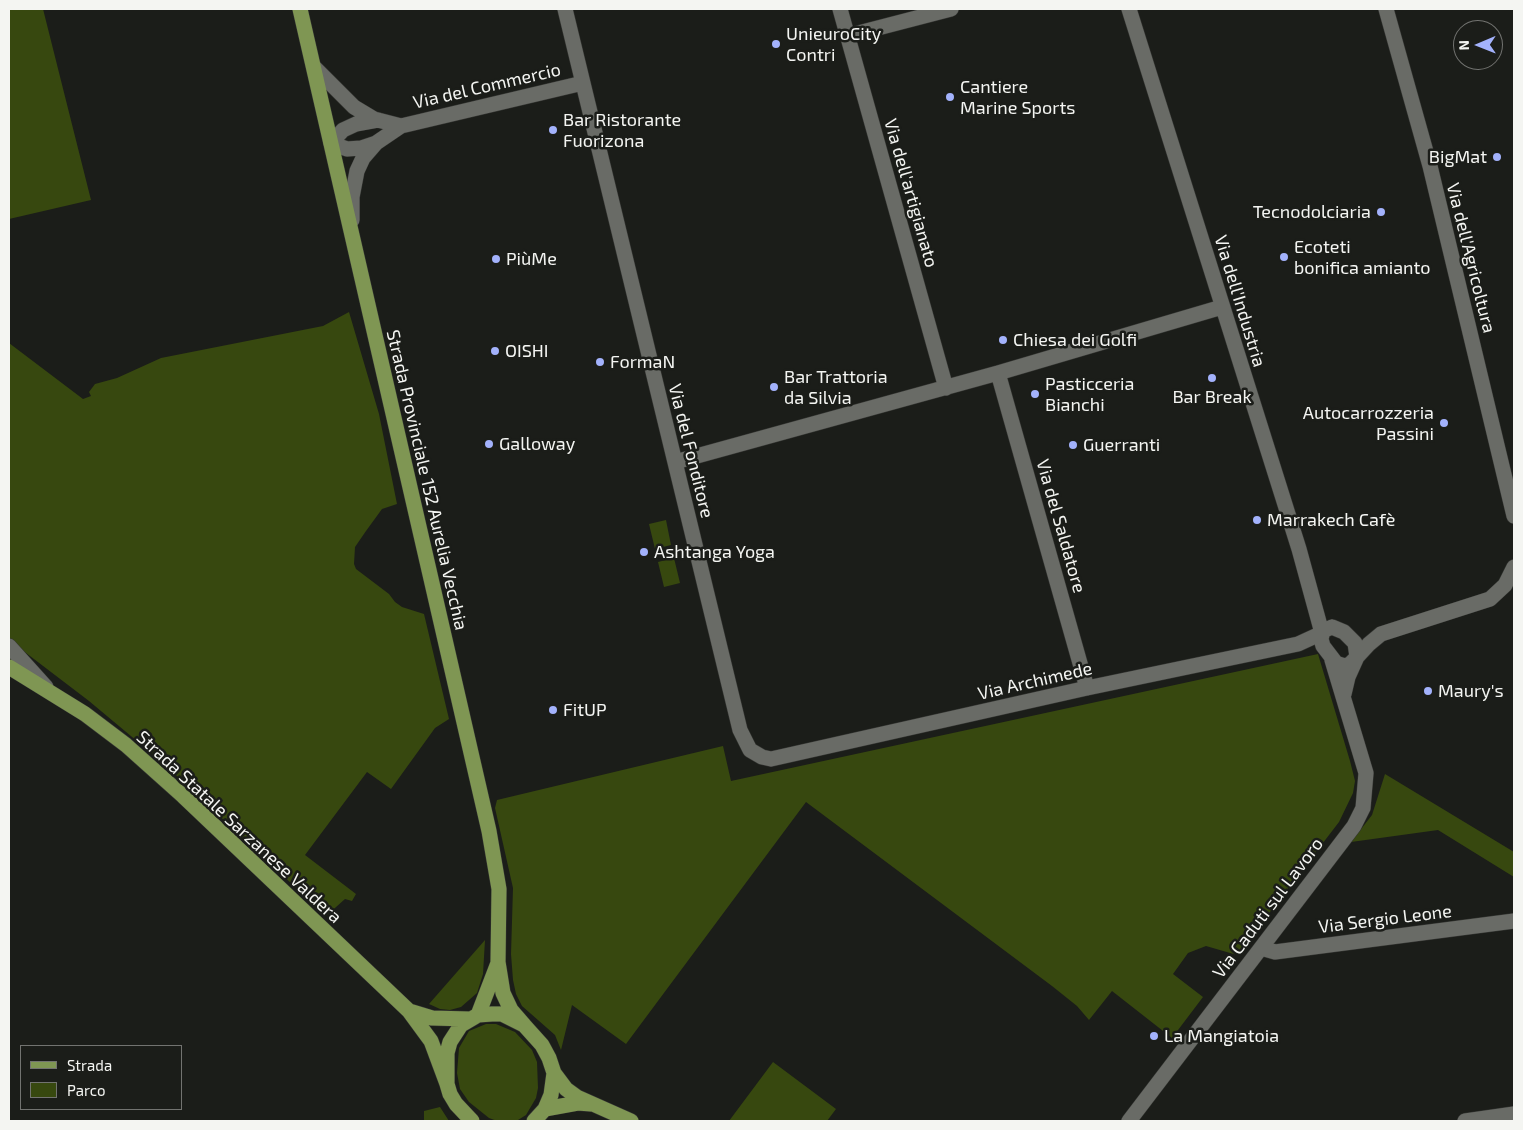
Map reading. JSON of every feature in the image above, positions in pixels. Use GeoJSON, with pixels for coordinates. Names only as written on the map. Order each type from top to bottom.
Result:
{"type":"FeatureCollection","features":[{"type":"Feature","properties":{"kind":"main road","name":"Strada Provinciale 152 Aurelia Vecchia"},"geometry":{"type":"LineString","coordinates":[[300,9],[487,821],[500,898],[498,962],[506,1003],[542,1045],[554,1073]]}},
{"type":"Feature","properties":{"kind":"main road","name":"Strada Statale Sarzanese Valdera"},"geometry":{"type":"LineString","coordinates":[[9,666],[51,692],[126,745],[409,1011],[431,1041],[447,1084]]}},
{"type":"Feature","properties":{"kind":"main road","name":"Strada Provinciale 152 Aurelia Vecchia"},"geometry":{"type":"LineString","coordinates":[[473,1017],[498,962]]}},
{"type":"Feature","properties":{"kind":"main road","name":"Strada Statale Sarzanese Valdera"},"geometry":{"type":"LineString","coordinates":[[409,1011],[432,1018],[473,1017]]}},
{"type":"Feature","properties":{"kind":"main road","name":"Strada Provinciale 152 Aurelia Vecchia"},"geometry":{"type":"LineString","coordinates":[[472,1121],[456,1104],[447,1084],[446,1060],[450,1042],[461,1025],[473,1017],[502,1014],[524,1025]]}},
{"type":"Feature","properties":{"kind":"main road"},"geometry":{"type":"LineString","coordinates":[[554,1073],[566,1089],[591,1104],[632,1121]]}},
{"type":"Feature","properties":{"kind":"main road"},"geometry":{"type":"LineString","coordinates":[[538,1118],[551,1095],[554,1073]]}},
{"type":"Feature","properties":{"kind":"main road"},"geometry":{"type":"LineString","coordinates":[[538,1118],[578,1103],[591,1104]]}},
{"type":"Feature","properties":{"kind":"street","name":"Via del Fonditore"},"geometry":{"type":"LineString","coordinates":[[565,9],[740,730],[745,744],[755,754],[771,759],[781,758]]}},
{"type":"Feature","properties":{"kind":"street","name":"Via dell'artigianato"},"geometry":{"type":"LineString","coordinates":[[840,9],[946,388]]}},
{"type":"Feature","properties":{"kind":"street"},"geometry":{"type":"LineString","coordinates":[[847,36],[951,9]]}},
{"type":"Feature","properties":{"kind":"street","name":"Via dell'Industria"},"geometry":{"type":"LineString","coordinates":[[1129,9],[1316,604],[1322,633]]}},
{"type":"Feature","properties":{"kind":"street","name":"Via dell'Agricoltura"},"geometry":{"type":"LineString","coordinates":[[1386,9],[1430,166],[1514,516]]}},
{"type":"Feature","properties":{"kind":"street","name":"Via del Commercio"},"geometry":{"type":"LineString","coordinates":[[314,67],[354,107],[378,120],[401,126]]}},
{"type":"Feature","properties":{"kind":"street","name":"Via del Commercio"},"geometry":{"type":"LineString","coordinates":[[352,237],[352,197],[357,170],[363,158],[376,143],[401,126],[583,83]]}},
{"type":"Feature","properties":{"kind":"street","name":"Via del Commercio"},"geometry":{"type":"LineString","coordinates":[[376,143],[361,148],[347,148],[331,143],[336,134],[343,130],[356,124],[378,120]]}},
{"type":"Feature","properties":{"kind":"street"},"geometry":{"type":"LineString","coordinates":[[675,462],[946,388],[1222,307]]}},
{"type":"Feature","properties":{"kind":"street","name":"Via del Saldatore"},"geometry":{"type":"LineString","coordinates":[[998,373],[1087,688]]}},
{"type":"Feature","properties":{"kind":"street"},"geometry":{"type":"LineString","coordinates":[[1322,633],[1329,628],[1381,634],[1490,599],[1505,585],[1514,567]]}},
{"type":"Feature","properties":{"kind":"street","name":"Via dell'Industria"},"geometry":{"type":"LineString","coordinates":[[1316,604],[1342,631]]}},
{"type":"Feature","properties":{"kind":"street"},"geometry":{"type":"LineString","coordinates":[[1342,631],[1355,643],[1357,657],[1348,676],[1344,695]]}},
{"type":"Feature","properties":{"kind":"street","name":"Via Archimede"},"geometry":{"type":"LineString","coordinates":[[781,758],[1087,688],[1298,644],[1322,633]]}},
{"type":"Feature","properties":{"kind":"street","name":"Via Caduti sul Lavoro"},"geometry":{"type":"LineString","coordinates":[[1129,1121],[1354,826],[1363,808],[1366,773],[1344,695],[1329,655],[1322,643],[1322,633]]}},
{"type":"Feature","properties":{"kind":"street"},"geometry":{"type":"LineString","coordinates":[[1329,655],[1345,666],[1350,664],[1381,634]]}},
{"type":"Feature","properties":{"kind":"street","name":"Via Archimede"},"geometry":{"type":"LineString","coordinates":[[1298,644],[1329,655]]}},
{"type":"Feature","properties":{"kind":"street"},"geometry":{"type":"LineString","coordinates":[[9,646],[51,692]]}},
{"type":"Feature","properties":{"kind":"street","name":"Via Sergio Leone"},"geometry":{"type":"LineString","coordinates":[[1261,948],[1276,952],[1514,921]]}},
{"type":"Feature","properties":{"kind":"street"},"geometry":{"type":"LineString","coordinates":[[1465,1121],[1514,1114]]}},
{"type":"Feature","properties":{"kind":"green space"},"geometry":{"type":"Polygon","coordinates":[[[9,9],[43,9],[91,200],[9,219],[9,9]]]}},
{"type":"Feature","properties":{"kind":"green space"},"geometry":{"type":"Polygon","coordinates":[[[349,312],[379,414],[397,504],[382,509],[366,531],[355,547],[354,564],[356,569],[389,594],[402,607],[424,614],[449,719],[435,728],[391,789],[367,772],[305,855],[356,894],[352,901],[345,899],[326,916],[162,762],[89,701],[9,640],[9,343],[83,399],[91,396],[89,392],[95,384],[117,378],[161,358],[323,326],[349,312]]]}},
{"type":"Feature","properties":{"kind":"green space"},"geometry":{"type":"Polygon","coordinates":[[[666,520],[671,545],[655,549],[649,524],[666,520]]]}},
{"type":"Feature","properties":{"kind":"green space"},"geometry":{"type":"Polygon","coordinates":[[[674,558],[680,583],[664,587],[658,562],[674,558]]]}},
{"type":"Feature","properties":{"kind":"green space"},"geometry":{"type":"Polygon","coordinates":[[[1318,654],[1350,761],[1355,781],[1353,793],[1339,822],[1237,955],[1206,946],[1188,953],[1173,974],[1203,997],[1172,1038],[1112,991],[1089,1020],[1077,1006],[1052,986],[806,802],[626,1044],[572,1005],[561,1050],[555,1035],[522,1006],[516,994],[511,954],[513,888],[495,808],[497,800],[723,746],[731,781],[1318,654]]]}},
{"type":"Feature","properties":{"kind":"green space"},"geometry":{"type":"Polygon","coordinates":[[[1385,774],[1514,852],[1514,877],[1438,830],[1351,842],[1372,815],[1385,774]]]}},
{"type":"Feature","properties":{"kind":"green space"},"geometry":{"type":"Polygon","coordinates":[[[485,940],[483,974],[477,993],[461,1007],[450,1010],[440,1009],[429,1004],[485,940]]]}},
{"type":"Feature","properties":{"kind":"green space"},"geometry":{"type":"Polygon","coordinates":[[[486,1024],[496,1024],[515,1032],[532,1050],[537,1062],[538,1088],[536,1098],[526,1115],[518,1120],[497,1121],[489,1118],[469,1102],[460,1089],[457,1073],[459,1048],[469,1031],[486,1024]]]}},
{"type":"Feature","properties":{"kind":"green space"},"geometry":{"type":"Polygon","coordinates":[[[773,1062],[836,1109],[827,1121],[729,1121],[773,1062]]]}},
{"type":"Feature","properties":{"kind":"green space"},"geometry":{"type":"Polygon","coordinates":[[[440,1107],[449,1121],[424,1121],[424,1111],[440,1107]]]}},
{"type":"Feature","properties":{"kind":"place","name":"UnieuroCity Contri"},"geometry":{"type":"Point","coordinates":[776,44]}},
{"type":"Feature","properties":{"kind":"place","name":"Cantiere Marine Sports"},"geometry":{"type":"Point","coordinates":[950,97]}},
{"type":"Feature","properties":{"kind":"place","name":"Bar Ristorante Fuorizona"},"geometry":{"type":"Point","coordinates":[553,130]}},
{"type":"Feature","properties":{"kind":"place","name":"BigMat"},"geometry":{"type":"Point","coordinates":[1497,157]}},
{"type":"Feature","properties":{"kind":"place","name":"Tecnodolciaria"},"geometry":{"type":"Point","coordinates":[1381,212]}},
{"type":"Feature","properties":{"kind":"place","name":"Ecoteti bonifica amianto"},"geometry":{"type":"Point","coordinates":[1284,257]}},
{"type":"Feature","properties":{"kind":"place","name":"PiùMe"},"geometry":{"type":"Point","coordinates":[496,259]}},
{"type":"Feature","properties":{"kind":"place","name":"Chiesa dei Golfi"},"geometry":{"type":"Point","coordinates":[1003,340]}},
{"type":"Feature","properties":{"kind":"place","name":"OISHI"},"geometry":{"type":"Point","coordinates":[495,351]}},
{"type":"Feature","properties":{"kind":"place","name":"FormaN"},"geometry":{"type":"Point","coordinates":[600,362]}},
{"type":"Feature","properties":{"kind":"place","name":"Bar Break"},"geometry":{"type":"Point","coordinates":[1212,378]}},
{"type":"Feature","properties":{"kind":"place","name":"Bar Trattoria da Silvia"},"geometry":{"type":"Point","coordinates":[774,387]}},
{"type":"Feature","properties":{"kind":"place","name":"Pasticceria Bianchi"},"geometry":{"type":"Point","coordinates":[1035,394]}},
{"type":"Feature","properties":{"kind":"place","name":"Autocarrozzeria Passini"},"geometry":{"type":"Point","coordinates":[1444,423]}},
{"type":"Feature","properties":{"kind":"place","name":"Galloway"},"geometry":{"type":"Point","coordinates":[489,444]}},
{"type":"Feature","properties":{"kind":"place","name":"Guerranti"},"geometry":{"type":"Point","coordinates":[1073,445]}},
{"type":"Feature","properties":{"kind":"place","name":"Marrakech Cafè"},"geometry":{"type":"Point","coordinates":[1257,520]}},
{"type":"Feature","properties":{"kind":"place","name":"Ashtanga Yoga"},"geometry":{"type":"Point","coordinates":[644,552]}},
{"type":"Feature","properties":{"kind":"place","name":"Maury's"},"geometry":{"type":"Point","coordinates":[1428,691]}},
{"type":"Feature","properties":{"kind":"place","name":"FitUP"},"geometry":{"type":"Point","coordinates":[553,710]}},
{"type":"Feature","properties":{"kind":"place","name":"La Mangiatoia"},"geometry":{"type":"Point","coordinates":[1154,1036]}}]}
